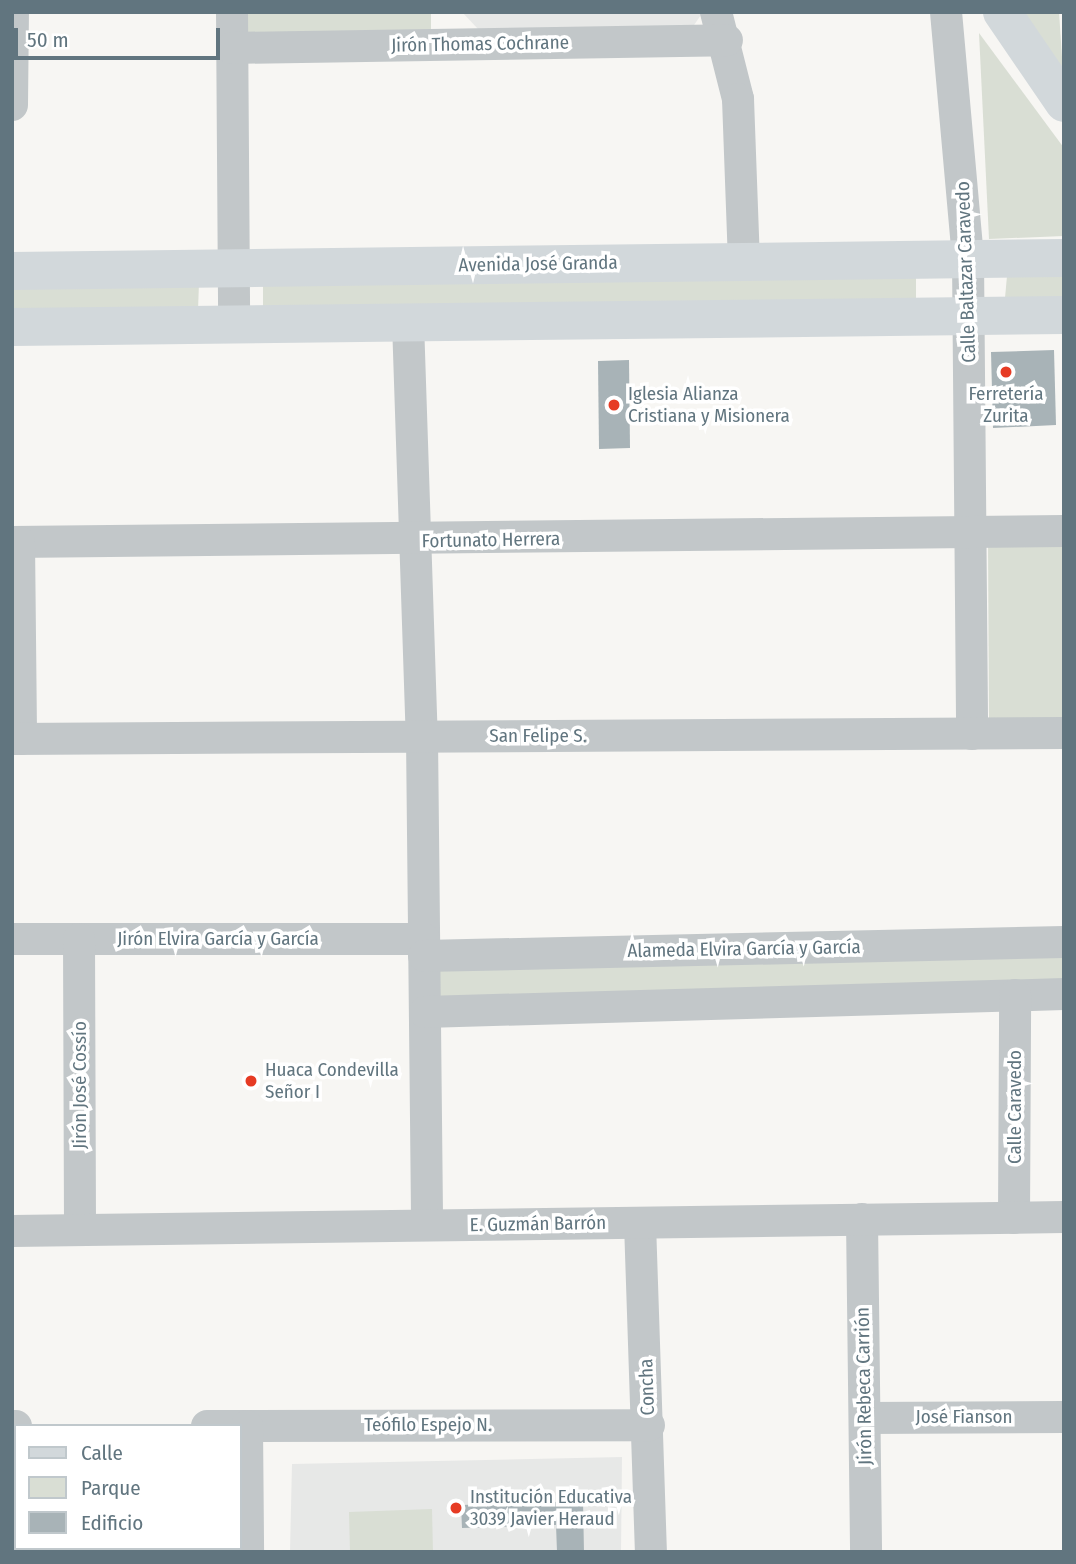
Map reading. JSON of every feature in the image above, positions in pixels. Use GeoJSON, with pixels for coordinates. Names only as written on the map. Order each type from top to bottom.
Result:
{"type":"FeatureCollection","features":[{"type":"Feature","properties":{"kind":"main road"},"geometry":{"type":"LineString","coordinates":[[1002,12],[1064,103]]}},
{"type":"Feature","properties":{"kind":"main road","name":"Avenida José Granda"},"geometry":{"type":"LineString","coordinates":[[12,271],[1064,258]]}},
{"type":"Feature","properties":{"kind":"main road"},"geometry":{"type":"LineString","coordinates":[[12,327],[1064,315]]}},
{"type":"Feature","properties":{"kind":"street"},"geometry":{"type":"LineString","coordinates":[[12,105],[13,12]]}},
{"type":"Feature","properties":{"kind":"street"},"geometry":{"type":"LineString","coordinates":[[232,12],[234,324]]}},
{"type":"Feature","properties":{"kind":"street","name":"Calle Baltazar Caravedo"},"geometry":{"type":"LineString","coordinates":[[946,12],[968,259],[972,734]]}},
{"type":"Feature","properties":{"kind":"street"},"geometry":{"type":"LineString","coordinates":[[722,26],[738,99],[744,262]]}},
{"type":"Feature","properties":{"kind":"street","name":"Jirón Thomas Cochrane"},"geometry":{"type":"LineString","coordinates":[[232,48],[722,26]]}},
{"type":"Feature","properties":{"kind":"street"},"geometry":{"type":"LineString","coordinates":[[408,322],[422,737],[427,1225]]}},
{"type":"Feature","properties":{"kind":"street"},"geometry":{"type":"LineString","coordinates":[[970,532],[1064,531]]}},
{"type":"Feature","properties":{"kind":"street","name":"Fortunato Herrera"},"geometry":{"type":"LineString","coordinates":[[16,542],[415,541],[970,532]]}},
{"type":"Feature","properties":{"kind":"street"},"geometry":{"type":"LineString","coordinates":[[16,542],[17,739]]}},
{"type":"Feature","properties":{"kind":"street","name":"San Felipe S."},"geometry":{"type":"LineString","coordinates":[[17,739],[1064,733]]}},
{"type":"Feature","properties":{"kind":"street","name":"Jirón Elvira García y García"},"geometry":{"type":"LineString","coordinates":[[12,939],[424,947]]}},
{"type":"Feature","properties":{"kind":"street","name":"Jirón José Cossío"},"geometry":{"type":"LineString","coordinates":[[79,939],[80,1230]]}},
{"type":"Feature","properties":{"kind":"street","name":"Alameda Elvira García y García"},"geometry":{"type":"LineString","coordinates":[[424,947],[1064,943]]}},
{"type":"Feature","properties":{"kind":"street"},"geometry":{"type":"LineString","coordinates":[[425,1012],[1064,994]]}},
{"type":"Feature","properties":{"kind":"street","name":"Calle Caravedo"},"geometry":{"type":"LineString","coordinates":[[1014,1218],[1015,995]]}},
{"type":"Feature","properties":{"kind":"street","name":"E. Guzmán Barrón"},"geometry":{"type":"LineString","coordinates":[[12,1231],[1064,1217]]}},
{"type":"Feature","properties":{"kind":"street","name":"Jirón Rebeca Carrión"},"geometry":{"type":"LineString","coordinates":[[862,1219],[866,1552]]}},
{"type":"Feature","properties":{"kind":"street","name":"Concha"},"geometry":{"type":"LineString","coordinates":[[640,1223],[649,1425],[651,1552]]}},
{"type":"Feature","properties":{"kind":"street","name":"José Fianson"},"geometry":{"type":"LineString","coordinates":[[865,1418],[1064,1416]]}},
{"type":"Feature","properties":{"kind":"street","name":"Teófilo Espejo N."},"geometry":{"type":"LineString","coordinates":[[242,1426],[649,1425]]}},
{"type":"Feature","properties":{"kind":"street"},"geometry":{"type":"LineString","coordinates":[[247,1426],[248,1552]]}},
{"type":"Feature","properties":{"kind":"shaded area"},"geometry":{"type":"Polygon","coordinates":[[[462,12],[703,12],[692,28],[478,29],[462,12]]]}},
{"type":"Feature","properties":{"kind":"shaded area","name":"Institución Educativa 3039 Javier Heraud"},"geometry":{"type":"Polygon","coordinates":[[[622,1457],[621,1552],[290,1552],[292,1464],[622,1457]]]}},
{"type":"Feature","properties":{"kind":"green space"},"geometry":{"type":"Polygon","coordinates":[[[244,12],[431,12],[431,39],[244,38],[244,12]]]}},
{"type":"Feature","properties":{"kind":"green space"},"geometry":{"type":"Polygon","coordinates":[[[1012,12],[1059,12],[1064,87],[1012,12]]]}},
{"type":"Feature","properties":{"kind":"green space"},"geometry":{"type":"Polygon","coordinates":[[[979,33],[1064,148],[1064,236],[989,239],[979,33]]]}},
{"type":"Feature","properties":{"kind":"green space"},"geometry":{"type":"Polygon","coordinates":[[[1064,275],[1064,298],[1005,298],[1007,276],[1064,275]]]}},
{"type":"Feature","properties":{"kind":"green space"},"geometry":{"type":"Polygon","coordinates":[[[916,276],[916,299],[263,306],[263,283],[916,276]]]}},
{"type":"Feature","properties":{"kind":"green space"},"geometry":{"type":"Polygon","coordinates":[[[199,283],[198,310],[12,313],[12,285],[199,283]]]}},
{"type":"Feature","properties":{"kind":"green space"},"geometry":{"type":"Polygon","coordinates":[[[1064,540],[1064,718],[989,718],[988,542],[1064,540]]]}},
{"type":"Feature","properties":{"kind":"green space"},"geometry":{"type":"Polygon","coordinates":[[[1064,952],[1064,982],[432,1002],[434,967],[1064,952]]]}},
{"type":"Feature","properties":{"kind":"green space"},"geometry":{"type":"Polygon","coordinates":[[[432,1509],[433,1552],[350,1552],[349,1512],[432,1509]]]}},
{"type":"Feature","properties":{"kind":"building"},"geometry":{"type":"Polygon","coordinates":[[[1054,350],[1056,425],[993,428],[991,352],[1054,350]]]}},
{"type":"Feature","properties":{"kind":"building","name":"Iglesia Alianza Cristiana y Misionera"},"geometry":{"type":"Polygon","coordinates":[[[629,360],[630,448],[599,449],[598,361],[629,360]]]}},
{"type":"Feature","properties":{"kind":"building"},"geometry":{"type":"Polygon","coordinates":[[[583,1501],[584,1552],[557,1552],[556,1525],[462,1528],[461,1505],[583,1501]]]}},
{"type":"Feature","properties":{"kind":"place","name":"Ferretería Zurita"},"geometry":{"type":"Point","coordinates":[1006,372]}},
{"type":"Feature","properties":{"kind":"place","name":"Iglesia Alianza Cristiana y Misionera"},"geometry":{"type":"Point","coordinates":[614,405]}},
{"type":"Feature","properties":{"kind":"place","name":"Huaca Condevilla Señor I"},"geometry":{"type":"Point","coordinates":[251,1081]}},
{"type":"Feature","properties":{"kind":"place","name":"Institución Educativa 3039 Javier Heraud"},"geometry":{"type":"Point","coordinates":[456,1508]}}]}
